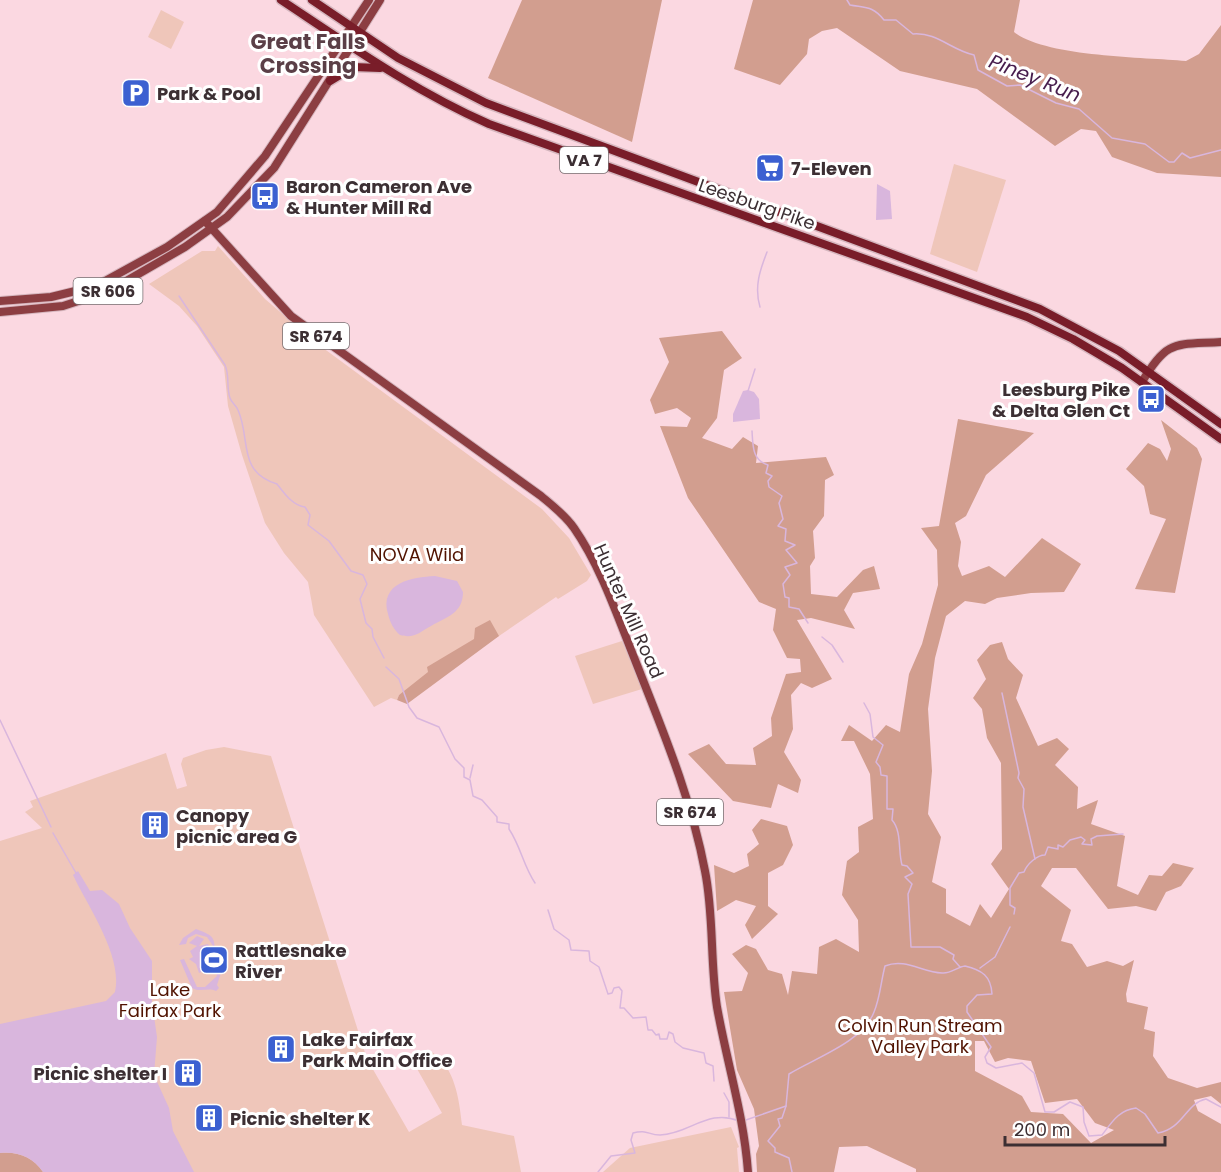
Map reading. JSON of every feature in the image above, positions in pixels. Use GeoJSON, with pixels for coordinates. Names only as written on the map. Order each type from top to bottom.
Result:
{"type":"FeatureCollection","features":[{"type":"Feature","properties":{"kind":"highway","name":"Leesburg Pike"},"geometry":{"type":"LineString","coordinates":[[281,0],[383,69],[440,102],[509,132],[1002,307],[1073,339],[1142,381],[1221,439]]}},
{"type":"Feature","properties":{"kind":"highway","name":"Leesburg Pike"},"geometry":{"type":"LineString","coordinates":[[312,0],[429,75],[486,103],[1018,299],[1078,327],[1148,370],[1221,423]]}},
{"type":"Feature","properties":{"kind":"highway"},"geometry":{"type":"LineString","coordinates":[[330,81],[353,67],[383,69]]}},
{"type":"Feature","properties":{"kind":"main road"},"geometry":{"type":"LineString","coordinates":[[352,26],[369,0]]}},
{"type":"Feature","properties":{"kind":"main road"},"geometry":{"type":"LineString","coordinates":[[361,33],[380,0]]}},
{"type":"Feature","properties":{"kind":"main road","name":"SR 606"},"geometry":{"type":"LineString","coordinates":[[0,301],[66,295],[96,286],[168,247],[205,221],[238,189],[265,156],[352,26]]}},
{"type":"Feature","properties":{"kind":"main road","name":"SR 606"},"geometry":{"type":"LineString","coordinates":[[0,312],[48,308],[93,298],[129,281],[212,229],[252,194],[274,168],[361,33]]}},
{"type":"Feature","properties":{"kind":"main road","name":"Hunter Mill Road"},"geometry":{"type":"LineString","coordinates":[[205,221],[291,316],[541,496],[575,530],[595,564],[684,789],[706,876],[713,974],[730,1072],[744,1115],[753,1172]]}},
{"type":"Feature","properties":{"kind":"main road"},"geometry":{"type":"LineString","coordinates":[[1142,381],[1154,360],[1167,348],[1183,344],[1221,342]]}},
{"type":"Feature","properties":{"kind":"main road","name":"Hunter Mill Road"},"geometry":{"type":"LineString","coordinates":[[746,1125],[748,1172]]}},
{"type":"Feature","properties":{"kind":"green space"},"geometry":{"type":"Polygon","coordinates":[[[522,0],[662,0],[632,142],[488,78],[522,0]]]}},
{"type":"Feature","properties":{"kind":"green space"},"geometry":{"type":"Polygon","coordinates":[[[753,0],[1020,0],[1014,32],[1048,47],[1096,54],[1186,61],[1199,54],[1221,25],[1221,177],[1157,173],[1112,157],[1096,131],[1081,129],[1055,146],[977,89],[900,71],[837,28],[822,31],[809,39],[807,54],[780,85],[734,69],[753,0]]]}},
{"type":"Feature","properties":{"kind":"green space"},"geometry":{"type":"Polygon","coordinates":[[[161,10],[184,22],[171,49],[148,37],[161,10]]]}},
{"type":"Feature","properties":{"kind":"green space"},"geometry":{"type":"Polygon","coordinates":[[[954,164],[1006,180],[977,272],[930,254],[954,164]]]}},
{"type":"Feature","properties":{"kind":"green space","name":"NOVA Wild"},"geometry":{"type":"Polygon","coordinates":[[[218,246],[265,299],[319,345],[542,509],[569,538],[591,575],[587,581],[558,599],[556,597],[499,636],[399,695],[397,700],[391,698],[374,707],[314,615],[308,582],[284,553],[265,523],[228,406],[224,367],[197,326],[179,306],[149,284],[202,251],[215,251],[218,246]]]}},
{"type":"Feature","properties":{"kind":"green space"},"geometry":{"type":"Polygon","coordinates":[[[722,331],[742,358],[724,370],[717,418],[702,438],[732,449],[743,437],[758,446],[756,463],[826,457],[834,475],[825,480],[824,516],[813,531],[815,558],[810,566],[811,594],[837,597],[863,570],[874,566],[880,589],[853,593],[844,610],[855,629],[811,618],[797,620],[832,679],[812,688],[801,683],[791,695],[793,729],[784,752],[801,780],[798,793],[778,784],[771,808],[733,801],[688,754],[709,744],[726,764],[756,765],[753,748],[772,736],[771,718],[786,674],[801,672],[800,659],[787,658],[773,630],[776,609],[759,602],[688,498],[660,426],[687,427],[691,418],[677,408],[655,414],[650,400],[669,362],[659,338],[722,331]]]}},
{"type":"Feature","properties":{"kind":"green space","name":"Colvin Run Stream Valley Park"},"geometry":{"type":"Polygon","coordinates":[[[958,419],[1034,433],[986,475],[966,516],[955,523],[961,542],[958,566],[962,576],[989,566],[1005,577],[1042,538],[1081,564],[1064,592],[1031,593],[997,598],[985,604],[965,601],[946,616],[935,658],[928,709],[932,771],[928,814],[941,837],[932,882],[946,889],[946,913],[970,926],[980,904],[991,918],[1009,889],[991,864],[1002,849],[1001,763],[987,738],[982,709],[973,698],[986,679],[977,660],[990,645],[1002,642],[1008,659],[1023,675],[1016,698],[1038,746],[1057,738],[1069,749],[1055,765],[1078,787],[1077,809],[1098,800],[1091,824],[1125,836],[1117,886],[1138,895],[1149,875],[1162,876],[1173,863],[1194,868],[1181,886],[1166,892],[1156,911],[1136,906],[1108,909],[1076,868],[1052,868],[1041,886],[1071,910],[1061,941],[1072,944],[1087,967],[1107,961],[1123,966],[1134,960],[1126,994],[1127,1002],[1148,1007],[1144,1029],[1155,1032],[1153,1056],[1168,1078],[1197,1088],[1221,1082],[1221,1104],[1211,1096],[1194,1100],[1198,1111],[1221,1124],[1221,1172],[916,1172],[916,1169],[867,1146],[839,1147],[834,1172],[757,1172],[756,1154],[759,1146],[754,1109],[737,1070],[724,992],[742,991],[748,973],[732,954],[746,945],[756,949],[768,970],[782,974],[788,995],[792,971],[817,974],[819,947],[836,939],[859,952],[858,920],[842,895],[847,861],[859,852],[858,827],[873,819],[870,774],[854,741],[841,741],[849,725],[872,741],[886,725],[900,732],[909,674],[922,644],[938,585],[937,550],[921,528],[939,526],[958,419]],[[975,1041],[975,1071],[1022,1096],[1031,1112],[1063,1114],[1091,1143],[1114,1130],[1095,1123],[1077,1099],[1045,1103],[1031,1061],[1008,1058],[995,1062],[984,1041],[975,1041]]]}},
{"type":"Feature","properties":{"kind":"green space"},"geometry":{"type":"Polygon","coordinates":[[[1161,420],[1197,448],[1202,459],[1175,593],[1135,589],[1166,519],[1150,514],[1144,486],[1126,469],[1148,443],[1160,449],[1167,461],[1171,449],[1161,420]]]}},
{"type":"Feature","properties":{"kind":"green space"},"geometry":{"type":"Polygon","coordinates":[[[490,620],[499,636],[407,704],[397,700],[399,695],[428,672],[427,667],[474,639],[475,628],[490,620]]]}},
{"type":"Feature","properties":{"kind":"green space"},"geometry":{"type":"Polygon","coordinates":[[[622,641],[642,689],[593,704],[575,656],[622,641]]]}},
{"type":"Feature","properties":{"kind":"green space","name":"Lake Fairfax Park"},"geometry":{"type":"Polygon","coordinates":[[[224,747],[271,756],[367,1059],[409,1132],[442,1113],[416,1067],[420,1055],[432,1052],[446,1066],[451,1075],[462,1125],[514,1136],[521,1172],[0,1172],[0,841],[42,828],[25,812],[33,807],[30,801],[166,753],[177,789],[187,786],[181,764],[183,758],[224,747]]]}},
{"type":"Feature","properties":{"kind":"green space"},"geometry":{"type":"Polygon","coordinates":[[[761,819],[787,826],[793,845],[783,865],[768,873],[768,906],[778,914],[752,939],[745,925],[756,906],[736,900],[717,911],[714,865],[734,873],[749,866],[747,854],[759,844],[752,830],[761,819]]]}},
{"type":"Feature","properties":{"kind":"green space"},"geometry":{"type":"Polygon","coordinates":[[[731,1127],[739,1147],[737,1148],[739,1172],[603,1172],[630,1148],[731,1127]]]}},
{"type":"Feature","properties":{"kind":"green space"},"geometry":{"type":"Polygon","coordinates":[[[0,1153],[24,1156],[35,1162],[43,1172],[0,1172],[0,1153]]]}},
{"type":"Feature","properties":{"kind":"shaded area"},"geometry":{"type":"Polygon","coordinates":[[[877,184],[890,191],[892,219],[876,220],[877,184]]]}},
{"type":"Feature","properties":{"kind":"shaded area"},"geometry":{"type":"Polygon","coordinates":[[[743,391],[754,392],[759,399],[760,419],[733,422],[733,414],[743,391]]]}},
{"type":"Feature","properties":{"kind":"shaded area"},"geometry":{"type":"Polygon","coordinates":[[[435,576],[457,581],[463,592],[460,605],[453,614],[417,634],[400,635],[389,617],[386,604],[388,595],[408,580],[435,576]]]}},
{"type":"Feature","properties":{"kind":"shaded area"},"geometry":{"type":"Polygon","coordinates":[[[78,871],[90,891],[102,890],[119,904],[130,928],[152,961],[152,1002],[157,1037],[154,1075],[169,1108],[173,1131],[194,1172],[43,1172],[35,1162],[25,1156],[0,1153],[0,1024],[106,1001],[115,992],[114,963],[103,932],[73,875],[78,871]]]}},
{"type":"Feature","properties":{"kind":"shaded area","name":"Rattlesnake River"},"geometry":{"type":"Polygon","coordinates":[[[196,929],[213,939],[216,960],[221,973],[217,985],[219,988],[216,991],[192,988],[180,960],[184,959],[197,987],[205,987],[217,976],[213,960],[213,946],[207,937],[196,934],[188,938],[186,944],[179,945],[183,938],[196,929]]]}},
{"type":"Feature","properties":{"kind":"shaded area"},"geometry":{"type":"Polygon","coordinates":[[[197,936],[204,939],[199,946],[208,944],[210,948],[201,953],[204,955],[203,961],[209,964],[206,970],[199,973],[196,964],[189,959],[193,957],[190,951],[197,946],[189,943],[197,936]]]}},
{"type":"Feature","properties":{"kind":"waterway","name":"Piney Run"},"geometry":{"type":"LineString","coordinates":[[847,0],[850,5],[873,10],[884,20],[896,20],[913,34],[937,38],[974,55],[978,70],[1007,86],[1020,85],[1056,103],[1079,109],[1112,138],[1145,144],[1169,162],[1174,162],[1182,153],[1190,158],[1221,150]]}},
{"type":"Feature","properties":{"kind":"waterway"},"geometry":{"type":"LineString","coordinates":[[760,307],[758,286],[767,252]]}},
{"type":"Feature","properties":{"kind":"waterway"},"geometry":{"type":"LineString","coordinates":[[179,296],[225,365],[230,398],[242,421],[247,453],[256,471],[264,479],[277,484],[293,502],[305,507],[310,515],[308,525],[329,541],[351,571],[363,575],[367,584],[360,599],[366,623],[372,629],[373,637],[384,658]]}},
{"type":"Feature","properties":{"kind":"waterway"},"geometry":{"type":"LineString","coordinates":[[748,391],[755,369]]}},
{"type":"Feature","properties":{"kind":"waterway"},"geometry":{"type":"LineString","coordinates":[[752,431],[756,456],[768,465],[766,473],[772,476],[768,481],[769,487],[782,496],[779,503],[783,519],[778,526],[786,529],[785,541],[795,545],[786,550],[797,563],[785,567],[790,575],[783,584],[785,597],[789,598],[789,607],[799,609],[808,623]]}},
{"type":"Feature","properties":{"kind":"waterway"},"geometry":{"type":"LineString","coordinates":[[822,637],[832,645],[843,662]]}},
{"type":"Feature","properties":{"kind":"waterway"},"geometry":{"type":"LineString","coordinates":[[386,667],[399,679],[409,707],[417,718],[439,727],[455,759],[464,768],[464,777],[470,780],[473,796],[482,800],[497,817],[497,822],[509,824],[509,829],[535,883]]}},
{"type":"Feature","properties":{"kind":"waterway"},"geometry":{"type":"LineString","coordinates":[[1002,693],[1019,773],[1018,778],[1024,789],[1023,807],[1035,859]]}},
{"type":"Feature","properties":{"kind":"waterway"},"geometry":{"type":"LineString","coordinates":[[864,703],[870,714],[873,737],[883,745],[876,762],[880,767],[881,775],[887,776],[887,809],[893,809],[892,820],[899,836],[902,865],[907,866],[913,873],[905,877],[912,884],[908,894],[911,947],[940,947],[954,955],[953,959],[960,967]]}},
{"type":"Feature","properties":{"kind":"waterway"},"geometry":{"type":"LineString","coordinates":[[0,720],[51,827]]}},
{"type":"Feature","properties":{"kind":"waterway"},"geometry":{"type":"LineString","coordinates":[[470,778],[473,765]]}},
{"type":"Feature","properties":{"kind":"waterway"},"geometry":{"type":"LineString","coordinates":[[53,833],[76,873]]}},
{"type":"Feature","properties":{"kind":"waterway"},"geometry":{"type":"LineString","coordinates":[[1014,914],[1015,908],[1010,905],[1010,888],[1019,873],[1024,872],[1036,858],[1045,855],[1048,847],[1058,849],[1058,845],[1063,847],[1070,840],[1081,837],[1085,840],[1082,844],[1092,845],[1091,839],[1097,836],[1123,834]]}},
{"type":"Feature","properties":{"kind":"waterway"},"geometry":{"type":"LineString","coordinates":[[548,910],[554,929],[569,940],[571,950],[589,951],[590,961],[599,967],[608,994],[612,993],[614,988],[619,987],[622,991],[620,1008],[624,1008],[633,1018],[646,1017],[648,1030],[652,1030],[656,1035],[659,1034],[660,1039],[667,1039],[669,1032],[673,1034],[675,1042],[683,1048],[704,1053],[706,1063],[713,1066],[714,1081]]}},
{"type":"Feature","properties":{"kind":"waterway"},"geometry":{"type":"LineString","coordinates":[[980,968],[995,957],[1010,927]]}},
{"type":"Feature","properties":{"kind":"waterway"},"geometry":{"type":"LineString","coordinates":[[743,1121],[786,1106],[789,1074],[849,1041],[860,1032],[874,1012],[885,966],[892,964],[907,964],[942,973],[965,966],[988,978],[992,994],[977,995],[967,1006],[967,1012],[991,1047],[985,1057],[987,1063],[996,1068],[1022,1063],[1034,1073],[1045,1112],[1054,1112],[1070,1102],[1083,1107],[1084,1122],[1089,1136],[1102,1135],[1116,1117],[1130,1109],[1136,1108],[1145,1114],[1158,1133],[1173,1127],[1199,1101],[1206,1099],[1221,1107]]}},
{"type":"Feature","properties":{"kind":"waterway"},"geometry":{"type":"LineString","coordinates":[[724,1093],[729,1102],[729,1117]]}},
{"type":"Feature","properties":{"kind":"waterway"},"geometry":{"type":"LineString","coordinates":[[786,1106],[782,1118],[778,1119],[780,1126],[768,1141],[775,1148],[775,1152],[789,1158],[792,1172]]}},
{"type":"Feature","properties":{"kind":"waterway"},"geometry":{"type":"LineString","coordinates":[[598,1172],[611,1156],[635,1153],[631,1140],[633,1133],[670,1134],[708,1119],[728,1118],[739,1121]]}},
{"type":"Feature","properties":{"kind":"place","name":"Park & Pool"},"geometry":{"type":"Point","coordinates":[136,93]}},
{"type":"Feature","properties":{"kind":"place","name":"7-Eleven"},"geometry":{"type":"Point","coordinates":[770,168]}},
{"type":"Feature","properties":{"kind":"place","name":"Baron Cameron Ave & Hunter Mill Rd"},"geometry":{"type":"Point","coordinates":[265,196]}},
{"type":"Feature","properties":{"kind":"place","name":"Leesburg Pike & Delta Glen Ct"},"geometry":{"type":"Point","coordinates":[1151,399]}},
{"type":"Feature","properties":{"kind":"place","name":"Canopy picnic area G"},"geometry":{"type":"Point","coordinates":[155,825]}},
{"type":"Feature","properties":{"kind":"place","name":"Rattlesnake River"},"geometry":{"type":"Point","coordinates":[214,960]}},
{"type":"Feature","properties":{"kind":"place","name":"Lake Fairfax Park Main Office"},"geometry":{"type":"Point","coordinates":[281,1049]}},
{"type":"Feature","properties":{"kind":"place","name":"Picnic shelter I"},"geometry":{"type":"Point","coordinates":[188,1073]}},
{"type":"Feature","properties":{"kind":"place","name":"Picnic shelter K"},"geometry":{"type":"Point","coordinates":[209,1118]}},
{"type":"Feature","properties":{"kind":"district","name":"Great Falls Crossing"},"geometry":{"type":"Point","coordinates":[308,53]}}]}
